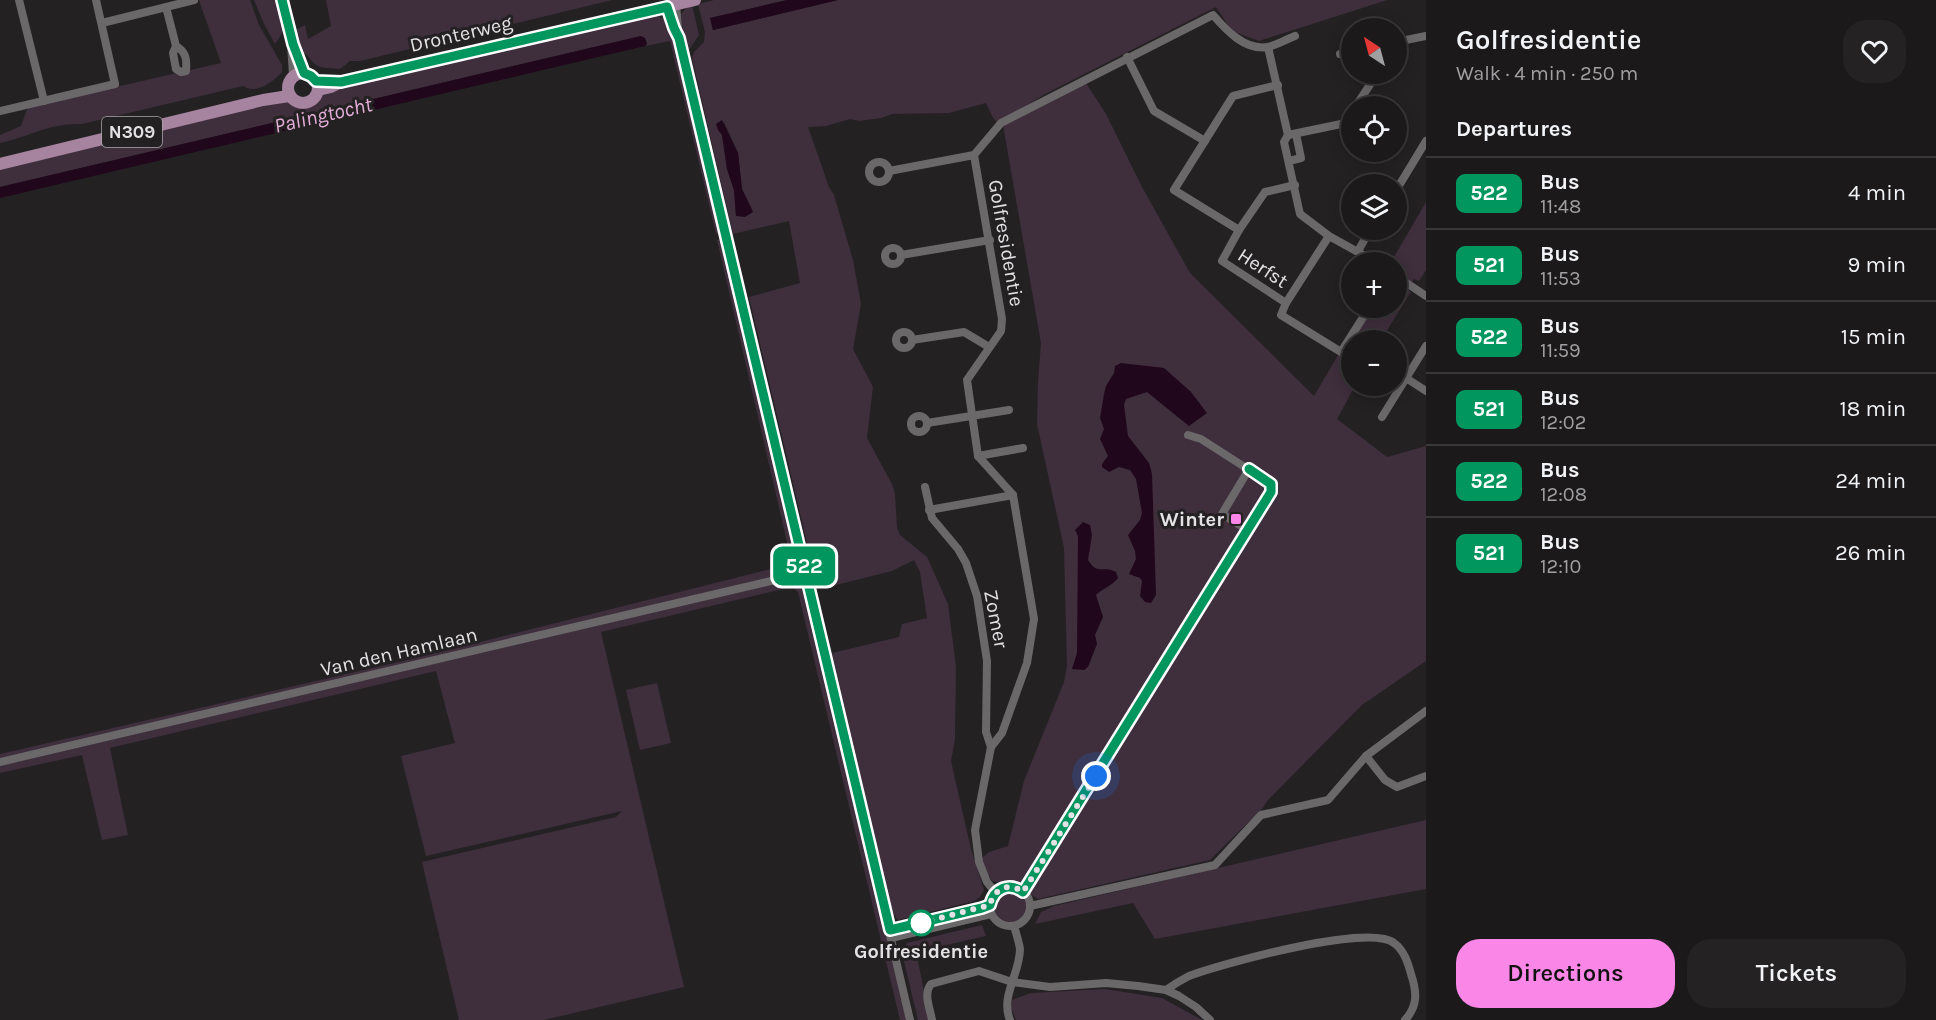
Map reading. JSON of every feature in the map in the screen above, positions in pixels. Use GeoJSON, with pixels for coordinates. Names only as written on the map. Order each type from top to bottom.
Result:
{"type":"FeatureCollection","features":[{"type":"Feature","properties":{"kind":"main road","name":"Dronterweg"},"geometry":{"type":"LineString","coordinates":[[317,86],[696,0]]}},
{"type":"Feature","properties":{"kind":"main road"},"geometry":{"type":"LineString","coordinates":[[300,74],[311,76],[317,86],[314,99],[306,104],[297,102],[288,92],[290,80],[300,74]]}},
{"type":"Feature","properties":{"kind":"main road","name":"N309"},"geometry":{"type":"LineString","coordinates":[[0,164],[288,92]]}},
{"type":"Feature","properties":{"kind":"street"},"geometry":{"type":"LineString","coordinates":[[19,0],[44,101]]}},
{"type":"Feature","properties":{"kind":"street"},"geometry":{"type":"LineString","coordinates":[[0,111],[115,84],[96,0]]}},
{"type":"Feature","properties":{"kind":"street"},"geometry":{"type":"LineString","coordinates":[[102,23],[194,0]]}},
{"type":"Feature","properties":{"kind":"street"},"geometry":{"type":"LineString","coordinates":[[282,0],[300,74]]}},
{"type":"Feature","properties":{"kind":"street"},"geometry":{"type":"LineString","coordinates":[[672,6],[910,1020]]}},
{"type":"Feature","properties":{"kind":"street"},"geometry":{"type":"LineString","coordinates":[[165,8],[176,46]]}},
{"type":"Feature","properties":{"kind":"street","name":"Golfresidentie"},"geometry":{"type":"LineString","coordinates":[[978,456],[967,380],[1001,331],[1002,319],[974,155],[1001,123],[1213,15],[1226,31],[1240,40],[1268,47]]}},
{"type":"Feature","properties":{"kind":"street"},"geometry":{"type":"LineString","coordinates":[[1289,161],[1301,158],[1292,135],[1268,47],[1295,36]]}},
{"type":"Feature","properties":{"kind":"street"},"geometry":{"type":"LineString","coordinates":[[1407,40],[1426,36]]}},
{"type":"Feature","properties":{"kind":"street"},"geometry":{"type":"LineString","coordinates":[[1127,57],[1154,111],[1205,141]]}},
{"type":"Feature","properties":{"kind":"street","name":"Herfst"},"geometry":{"type":"LineString","coordinates":[[1239,230],[1174,190],[1233,96],[1278,85]]}},
{"type":"Feature","properties":{"kind":"street"},"geometry":{"type":"LineString","coordinates":[[1341,124],[1292,135],[1284,142],[1300,214],[1329,236],[1358,251],[1364,240]]}},
{"type":"Feature","properties":{"kind":"street"},"geometry":{"type":"LineString","coordinates":[[1406,174],[1426,141]]}},
{"type":"Feature","properties":{"kind":"street"},"geometry":{"type":"LineString","coordinates":[[889,171],[974,155]]}},
{"type":"Feature","properties":{"kind":"street","name":"Herfst"},"geometry":{"type":"LineString","coordinates":[[1286,303],[1222,261],[1239,230],[1265,192],[1295,185]]}},
{"type":"Feature","properties":{"kind":"street","name":"Herfst"},"geometry":{"type":"LineString","coordinates":[[1329,236],[1286,303],[1281,315],[1341,352],[1363,318]]}},
{"type":"Feature","properties":{"kind":"street"},"geometry":{"type":"LineString","coordinates":[[901,255],[990,240]]}},
{"type":"Feature","properties":{"kind":"street"},"geometry":{"type":"LineString","coordinates":[[1407,283],[1426,296]]}},
{"type":"Feature","properties":{"kind":"street"},"geometry":{"type":"LineString","coordinates":[[912,340],[964,332],[989,347]]}},
{"type":"Feature","properties":{"kind":"street"},"geometry":{"type":"LineString","coordinates":[[1407,376],[1426,346]]}},
{"type":"Feature","properties":{"kind":"street"},"geometry":{"type":"LineString","coordinates":[[1407,379],[1426,391]]}},
{"type":"Feature","properties":{"kind":"street"},"geometry":{"type":"LineString","coordinates":[[1382,417],[1395,396]]}},
{"type":"Feature","properties":{"kind":"street"},"geometry":{"type":"LineString","coordinates":[[927,423],[1009,410]]}},
{"type":"Feature","properties":{"kind":"street"},"geometry":{"type":"LineString","coordinates":[[1023,892],[1271,492],[1271,484],[1202,439],[1188,435]]}},
{"type":"Feature","properties":{"kind":"street"},"geometry":{"type":"LineString","coordinates":[[978,456],[1023,448]]}},
{"type":"Feature","properties":{"kind":"street"},"geometry":{"type":"LineString","coordinates":[[978,456],[1013,495],[1034,619],[1027,663],[1002,733],[991,747],[975,830],[979,862],[987,882],[996,892]]}},
{"type":"Feature","properties":{"kind":"street"},"geometry":{"type":"LineString","coordinates":[[1248,530],[1222,514],[1249,469]]}},
{"type":"Feature","properties":{"kind":"street","name":"Zomer"},"geometry":{"type":"LineString","coordinates":[[925,487],[932,518],[966,562],[976,596],[987,661],[986,732],[991,747]]}},
{"type":"Feature","properties":{"kind":"street"},"geometry":{"type":"LineString","coordinates":[[929,510],[1013,495]]}},
{"type":"Feature","properties":{"kind":"street","name":"Van den Hamlaan"},"geometry":{"type":"LineString","coordinates":[[0,762],[805,573]]}},
{"type":"Feature","properties":{"kind":"street"},"geometry":{"type":"LineString","coordinates":[[1030,906],[1215,865],[1261,815],[1328,800],[1366,756],[1426,711]]}},
{"type":"Feature","properties":{"kind":"street"},"geometry":{"type":"LineString","coordinates":[[1366,756],[1385,780],[1397,787],[1426,777]]}},
{"type":"Feature","properties":{"kind":"street"},"geometry":{"type":"LineString","coordinates":[[991,910],[1002,925],[1014,926],[1026,917],[1030,906],[1023,892],[1010,886],[996,892]]}},
{"type":"Feature","properties":{"kind":"street"},"geometry":{"type":"LineString","coordinates":[[991,910],[996,892]]}},
{"type":"Feature","properties":{"kind":"street"},"geometry":{"type":"LineString","coordinates":[[890,934],[991,910]]}},
{"type":"Feature","properties":{"kind":"street"},"geometry":{"type":"LineString","coordinates":[[1010,1020],[1006,1012],[1008,992],[1020,950],[1014,926]]}},
{"type":"Feature","properties":{"kind":"street"},"geometry":{"type":"LineString","coordinates":[[1166,990],[1186,978],[1228,963],[1338,940],[1381,938],[1394,942],[1405,956],[1412,976],[1417,999],[1405,1020]]}},
{"type":"Feature","properties":{"kind":"street"},"geometry":{"type":"LineString","coordinates":[[932,1020],[927,996],[928,987],[931,984],[979,972],[1012,982],[1050,987],[1106,983],[1166,990],[1196,1007],[1210,1020]]}},
{"type":"Feature","properties":{"kind":"shaded area"},"geometry":{"type":"Polygon","coordinates":[[[199,0],[250,0],[259,25],[282,65],[282,72],[274,80],[259,88],[243,86],[82,124],[50,128],[0,143],[0,135],[21,126],[28,107],[221,63],[199,0]]]}},
{"type":"Feature","properties":{"kind":"shaded area"},"geometry":{"type":"Polygon","coordinates":[[[254,0],[278,0],[284,30],[275,44],[264,24],[254,0]]]}},
{"type":"Feature","properties":{"kind":"shaded area"},"geometry":{"type":"Polygon","coordinates":[[[326,0],[612,0],[360,61],[350,61],[340,69],[318,66],[306,54],[301,55],[294,31],[305,25],[308,39],[331,26],[326,0]]]}},
{"type":"Feature","properties":{"kind":"shaded area"},"geometry":{"type":"Polygon","coordinates":[[[714,0],[787,0],[710,18],[713,30],[838,0],[1387,0],[1259,41],[1232,31],[1216,7],[1045,94],[998,123],[986,103],[949,113],[892,114],[881,118],[859,121],[850,119],[826,126],[808,127],[829,187],[834,195],[853,260],[861,304],[853,349],[873,387],[867,438],[892,484],[895,494],[897,528],[900,535],[927,557],[948,604],[956,667],[955,739],[951,761],[971,849],[984,890],[974,901],[898,920],[893,913],[832,653],[899,637],[902,624],[927,618],[920,572],[914,560],[892,571],[832,586],[830,578],[816,581],[749,297],[800,283],[789,221],[733,234],[692,58],[694,52],[704,42],[705,32],[698,4],[714,0]],[[724,122],[722,135],[727,169],[734,190],[736,216],[753,212],[742,189],[738,153],[724,122]]]}},
{"type":"Feature","properties":{"kind":"shaded area"},"geometry":{"type":"Polygon","coordinates":[[[692,5],[699,35],[686,54],[681,14],[692,5]]]}},
{"type":"Feature","properties":{"kind":"shaded area"},"geometry":{"type":"Polygon","coordinates":[[[655,14],[667,21],[676,47],[721,233],[716,234],[670,41],[645,46],[647,44],[641,36],[0,187],[0,169],[282,101],[306,107],[328,91],[655,14]]]}},
{"type":"Feature","properties":{"kind":"shaded area"},"geometry":{"type":"Polygon","coordinates":[[[1084,80],[1106,114],[1142,187],[1190,273],[1314,396],[1341,350],[1341,396],[1350,396],[1337,419],[1387,457],[1426,446],[1426,661],[1362,705],[1210,860],[1038,899],[1018,886],[992,881],[983,865],[982,858],[989,852],[1008,846],[1024,781],[1064,682],[1067,666],[1064,548],[1037,424],[1041,343],[1003,125],[1084,80]]]}},
{"type":"Feature","properties":{"kind":"shaded area"},"geometry":{"type":"Polygon","coordinates":[[[1426,202],[1426,270],[1419,281],[1414,279],[1407,290],[1407,252],[1397,252],[1404,240],[1407,240],[1407,235],[1426,202]]]}},
{"type":"Feature","properties":{"kind":"shaded area"},"geometry":{"type":"Polygon","coordinates":[[[723,239],[798,559],[792,571],[0,760],[0,754],[420,657],[787,565],[791,559],[717,240],[723,239]]]}},
{"type":"Feature","properties":{"kind":"shaded area"},"geometry":{"type":"Polygon","coordinates":[[[1360,318],[1395,318],[1387,330],[1353,330],[1360,318]]]}},
{"type":"Feature","properties":{"kind":"shaded area"},"geometry":{"type":"Polygon","coordinates":[[[795,579],[805,589],[907,1020],[900,1020],[798,592],[792,587],[601,632],[684,987],[544,1020],[459,1020],[422,862],[616,817],[622,811],[426,856],[401,756],[455,743],[436,671],[110,748],[128,835],[102,840],[82,755],[0,773],[0,766],[795,579]]]}},
{"type":"Feature","properties":{"kind":"shaded area"},"geometry":{"type":"Polygon","coordinates":[[[657,683],[671,743],[640,750],[626,690],[657,683]]]}},
{"type":"Feature","properties":{"kind":"shaded area"},"geometry":{"type":"Polygon","coordinates":[[[1426,820],[1426,889],[1155,939],[1133,903],[1035,924],[1041,912],[1054,906],[1426,820]]]}},
{"type":"Feature","properties":{"kind":"shaded area"},"geometry":{"type":"Polygon","coordinates":[[[1010,890],[1021,895],[1026,906],[1021,917],[1010,922],[999,917],[994,906],[999,895],[1010,890]]]}},
{"type":"Feature","properties":{"kind":"shaded area"},"geometry":{"type":"Polygon","coordinates":[[[982,925],[986,936],[916,952],[930,1020],[918,1020],[902,953],[907,943],[982,925]]]}},
{"type":"Feature","properties":{"kind":"shaded area"},"geometry":{"type":"Polygon","coordinates":[[[1105,989],[1162,998],[1202,1020],[1016,1020],[1011,1008],[1012,1000],[1031,993],[1105,989]]]}},
{"type":"Feature","properties":{"kind":"water"},"geometry":{"type":"Polygon","coordinates":[[[787,0],[838,0],[713,30],[710,18],[787,0]]]}},
{"type":"Feature","properties":{"kind":"water","name":"Palingtocht"},"geometry":{"type":"Polygon","coordinates":[[[641,36],[645,38],[647,44],[645,46],[0,198],[0,187],[641,36]]]}},
{"type":"Feature","properties":{"kind":"water"},"geometry":{"type":"Polygon","coordinates":[[[722,120],[738,153],[742,189],[753,212],[745,217],[736,216],[734,190],[727,169],[722,135],[716,124],[722,120]]]}},
{"type":"Feature","properties":{"kind":"water"},"geometry":{"type":"Polygon","coordinates":[[[1121,363],[1164,368],[1191,392],[1207,413],[1189,426],[1147,392],[1126,399],[1124,405],[1128,436],[1149,463],[1152,474],[1156,595],[1151,603],[1145,602],[1140,596],[1142,581],[1140,578],[1129,574],[1136,559],[1128,535],[1140,520],[1142,513],[1136,479],[1130,470],[1119,467],[1109,472],[1102,467],[1108,456],[1100,439],[1104,429],[1100,418],[1104,394],[1115,366],[1121,363]]]}},
{"type":"Feature","properties":{"kind":"water"},"geometry":{"type":"Polygon","coordinates":[[[1083,522],[1090,525],[1092,535],[1088,560],[1095,568],[1116,572],[1118,578],[1096,595],[1103,617],[1095,635],[1097,644],[1088,667],[1084,670],[1072,669],[1077,653],[1078,536],[1075,530],[1083,522]]]}},
{"type":"Feature","properties":{"kind":"bus line","name":"522"},"geometry":{"type":"LineString","coordinates":[[282,0],[293,44],[304,73],[316,81],[341,82],[667,7],[679,38],[890,930],[982,908],[990,905],[991,899],[1002,888],[1014,887],[1023,892],[1271,492],[1271,484],[1249,469]]}},
{"type":"Feature","properties":{"kind":"place","name":"Winter"},"geometry":{"type":"Point","coordinates":[1236,519]}},
{"type":"Feature","properties":{"kind":"place","name":"Golfresidentie"},"geometry":{"type":"Point","coordinates":[921,923]}},
{"type":"Feature","properties":{"kind":"route"},"geometry":{"type":"LineString","coordinates":[[921,923],[990,905],[991,899],[1002,888],[1014,887],[1023,892],[1096,776]]}}]}
